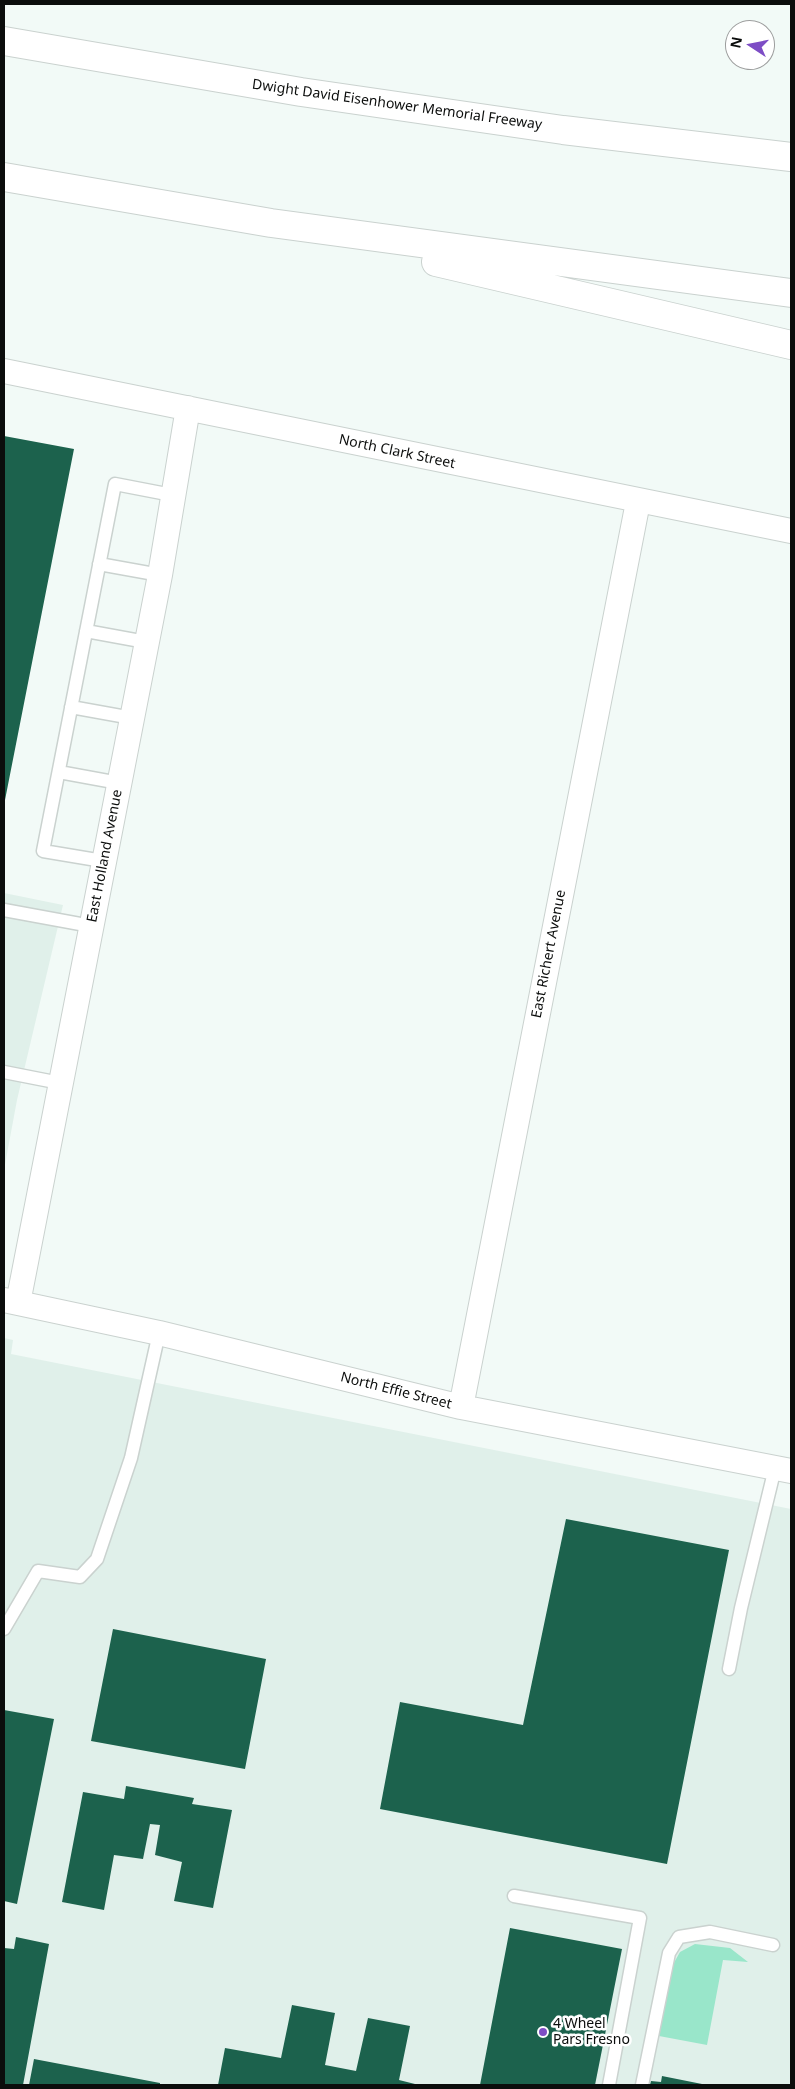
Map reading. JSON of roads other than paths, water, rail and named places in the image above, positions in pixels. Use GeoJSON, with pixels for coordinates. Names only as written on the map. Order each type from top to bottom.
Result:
{"type":"FeatureCollection","features":[{"type":"Feature","properties":{"kind":"highway","name":"Dwight David Eisenhower Memorial Freeway"},"geometry":{"type":"LineString","coordinates":[[4,41],[301,92],[563,130],[791,157]]}},
{"type":"Feature","properties":{"kind":"highway"},"geometry":{"type":"LineString","coordinates":[[4,177],[271,223],[791,293]]}},
{"type":"Feature","properties":{"kind":"highway"},"geometry":{"type":"LineString","coordinates":[[271,223],[791,345]]}},
{"type":"Feature","properties":{"kind":"street","name":"North Clark Street"},"geometry":{"type":"LineString","coordinates":[[4,371],[638,502],[791,531]]}},
{"type":"Feature","properties":{"kind":"street","name":"East Holland Avenue"},"geometry":{"type":"LineString","coordinates":[[11,1301],[60,1083],[160,575],[188,408]]}},
{"type":"Feature","properties":{"kind":"street","name":"East Richert Avenue"},"geometry":{"type":"LineString","coordinates":[[461,1407],[638,502]]}},
{"type":"Feature","properties":{"kind":"street","name":"North Effie Street"},"geometry":{"type":"LineString","coordinates":[[11,1301],[159,1333],[461,1407],[783,1469]]}},
{"type":"Feature","properties":{"kind":"lane"},"geometry":{"type":"LineString","coordinates":[[103,861],[43,850],[115,484],[172,495]]}},
{"type":"Feature","properties":{"kind":"lane"},"geometry":{"type":"LineString","coordinates":[[99,564],[160,575]]}},
{"type":"Feature","properties":{"kind":"lane"},"geometry":{"type":"LineString","coordinates":[[86,631],[146,642]]}},
{"type":"Feature","properties":{"kind":"lane"},"geometry":{"type":"LineString","coordinates":[[72,707],[132,718]]}},
{"type":"Feature","properties":{"kind":"lane"},"geometry":{"type":"LineString","coordinates":[[59,772],[119,783]]}},
{"type":"Feature","properties":{"kind":"lane"},"geometry":{"type":"LineString","coordinates":[[4,910],[91,926]]}},
{"type":"Feature","properties":{"kind":"lane"},"geometry":{"type":"LineString","coordinates":[[4,1072],[60,1083]]}},
{"type":"Feature","properties":{"kind":"lane"},"geometry":{"type":"LineString","coordinates":[[4,1629],[38,1571],[80,1577],[97,1559],[131,1458],[159,1333]]}},
{"type":"Feature","properties":{"kind":"lane"},"geometry":{"type":"LineString","coordinates":[[729,1669],[741,1608],[783,1469]]}},
{"type":"Feature","properties":{"kind":"lane"},"geometry":{"type":"LineString","coordinates":[[514,1896],[640,1918],[609,2085]]}},
{"type":"Feature","properties":{"kind":"lane"},"geometry":{"type":"LineString","coordinates":[[642,2085],[669,1953],[678,1938],[710,1932],[773,1945]]}},
{"type":"Feature","properties":{"kind":"place","name":"4 Wheel Pars Fresno"},"geometry":{"type":"Point","coordinates":[543,2032]}}]}
